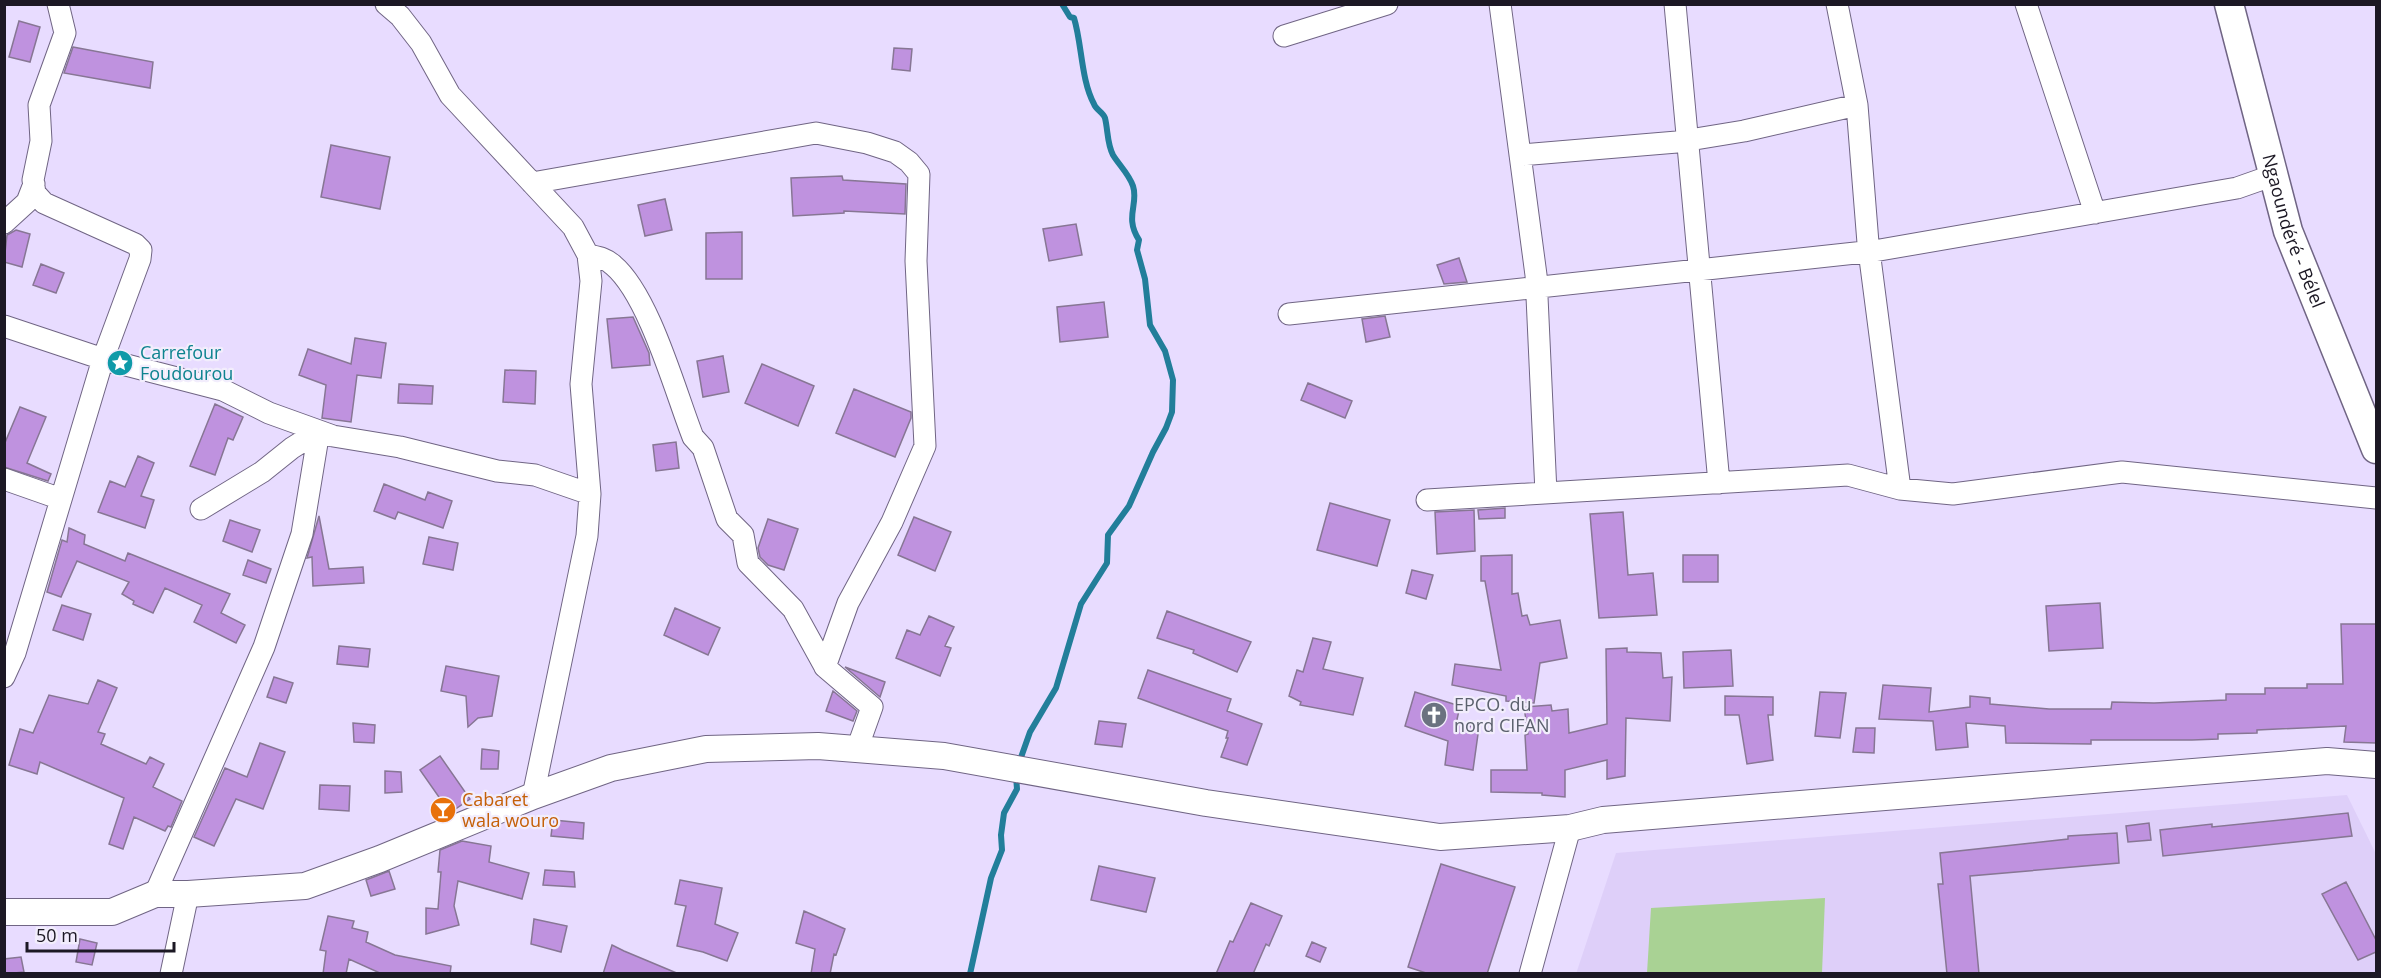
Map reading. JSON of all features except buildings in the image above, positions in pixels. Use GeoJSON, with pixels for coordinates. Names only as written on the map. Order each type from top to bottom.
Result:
{"type":"FeatureCollection","features":[{"type":"Feature","properties":{"kind":"main road","name":"Ngaoundéré - Bélel"},"geometry":{"type":"LineString","coordinates":[[2229,4],[2288,231],[2376,449]]}},
{"type":"Feature","properties":{"kind":"street"},"geometry":{"type":"LineString","coordinates":[[4,223],[27,202],[34,184],[41,141],[39,105],[65,33],[58,4]]}},
{"type":"Feature","properties":{"kind":"street"},"geometry":{"type":"LineString","coordinates":[[386,4],[400,16],[421,43],[450,95],[573,227],[588,255],[591,281],[581,384],[590,494],[587,536],[533,796]]}},
{"type":"Feature","properties":{"kind":"street"},"geometry":{"type":"LineString","coordinates":[[1284,36],[1387,4]]}},
{"type":"Feature","properties":{"kind":"street"},"geometry":{"type":"LineString","coordinates":[[1500,4],[1537,288],[1546,493]]}},
{"type":"Feature","properties":{"kind":"street"},"geometry":{"type":"LineString","coordinates":[[1675,4],[1719,483]]}},
{"type":"Feature","properties":{"kind":"street"},"geometry":{"type":"LineString","coordinates":[[1837,4],[1857,105],[1869,252],[1900,489]]}},
{"type":"Feature","properties":{"kind":"street"},"geometry":{"type":"LineString","coordinates":[[2026,4],[2095,213]]}},
{"type":"Feature","properties":{"kind":"street"},"geometry":{"type":"LineString","coordinates":[[1520,155],[1688,140],[1744,131],[1857,105]]}},
{"type":"Feature","properties":{"kind":"street"},"geometry":{"type":"LineString","coordinates":[[532,183],[816,133],[867,143],[895,152],[909,162],[919,174],[916,261],[925,446],[892,522],[848,603],[825,667]]}},
{"type":"Feature","properties":{"kind":"street"},"geometry":{"type":"LineString","coordinates":[[1289,314],[1869,252],[2237,188],[2274,175]]}},
{"type":"Feature","properties":{"kind":"street"},"geometry":{"type":"LineString","coordinates":[[4,677],[15,653],[103,359],[140,259],[141,250],[135,244],[44,203],[35,193],[34,184]]}},
{"type":"Feature","properties":{"kind":"street"},"geometry":{"type":"LineString","coordinates":[[588,255],[601,257],[614,265],[638,297],[652,327],[693,436],[704,448],[727,519],[743,535],[748,563],[793,609],[825,667],[872,707],[857,749]]}},
{"type":"Feature","properties":{"kind":"street"},"geometry":{"type":"LineString","coordinates":[[4,326],[103,359],[223,390],[269,413],[333,436],[400,447],[497,471],[535,475],[590,494]]}},
{"type":"Feature","properties":{"kind":"street"},"geometry":{"type":"LineString","coordinates":[[201,509],[262,472],[292,448],[320,431]]}},
{"type":"Feature","properties":{"kind":"street"},"geometry":{"type":"LineString","coordinates":[[155,894],[264,647],[302,534],[320,431]]}},
{"type":"Feature","properties":{"kind":"street"},"geometry":{"type":"LineString","coordinates":[[1427,501],[1848,476],[1900,489],[1953,494],[2122,472],[2376,498]]}},
{"type":"Feature","properties":{"kind":"street"},"geometry":{"type":"LineString","coordinates":[[4,478],[61,499]]}},
{"type":"Feature","properties":{"kind":"street"},"geometry":{"type":"LineString","coordinates":[[4,912],[112,912],[155,894],[305,886],[380,859],[533,796],[611,768],[706,749],[818,746],[944,756],[1206,803],[1440,837],[1570,828],[1603,820],[2234,768],[2327,761],[2376,765]]}},
{"type":"Feature","properties":{"kind":"street"},"geometry":{"type":"LineString","coordinates":[[1530,974],[1570,828]]}},
{"type":"Feature","properties":{"kind":"street"},"geometry":{"type":"LineString","coordinates":[[171,974],[188,894]]}},
{"type":"Feature","properties":{"kind":"shaded area"},"geometry":{"type":"Polygon","coordinates":[[[2347,795],[2376,854],[2376,973],[1576,974],[1616,853],[2347,795]]]}},
{"type":"Feature","properties":{"kind":"green space"},"geometry":{"type":"Polygon","coordinates":[[[1825,898],[1822,973],[1647,973],[1651,908],[1825,898]]]}},
{"type":"Feature","properties":{"kind":"waterway"},"geometry":{"type":"LineString","coordinates":[[1019,763],[1030,732],[1056,688],[1081,604],[1107,563],[1108,535],[1129,506],[1172,412],[1173,380],[1165,351],[1150,325],[1145,279],[1137,250],[1139,240],[1132,218],[1133,186],[1111,151],[1105,118],[1095,106],[1087,84],[1074,18],[1070,17],[1062,4]]}},
{"type":"Feature","properties":{"kind":"waterway"},"geometry":{"type":"LineString","coordinates":[[970,974],[991,878],[1002,850],[1001,835],[1004,813],[1017,789],[1016,776]]}},
{"type":"Feature","properties":{"kind":"place","name":"Carrefour Foudourou"},"geometry":{"type":"Point","coordinates":[120,363]}},
{"type":"Feature","properties":{"kind":"place","name":"EPCO. du nord CIFAN"},"geometry":{"type":"Point","coordinates":[1434,715]}},
{"type":"Feature","properties":{"kind":"place","name":"Cabaret wala wouro"},"geometry":{"type":"Point","coordinates":[443,810]}}]}
